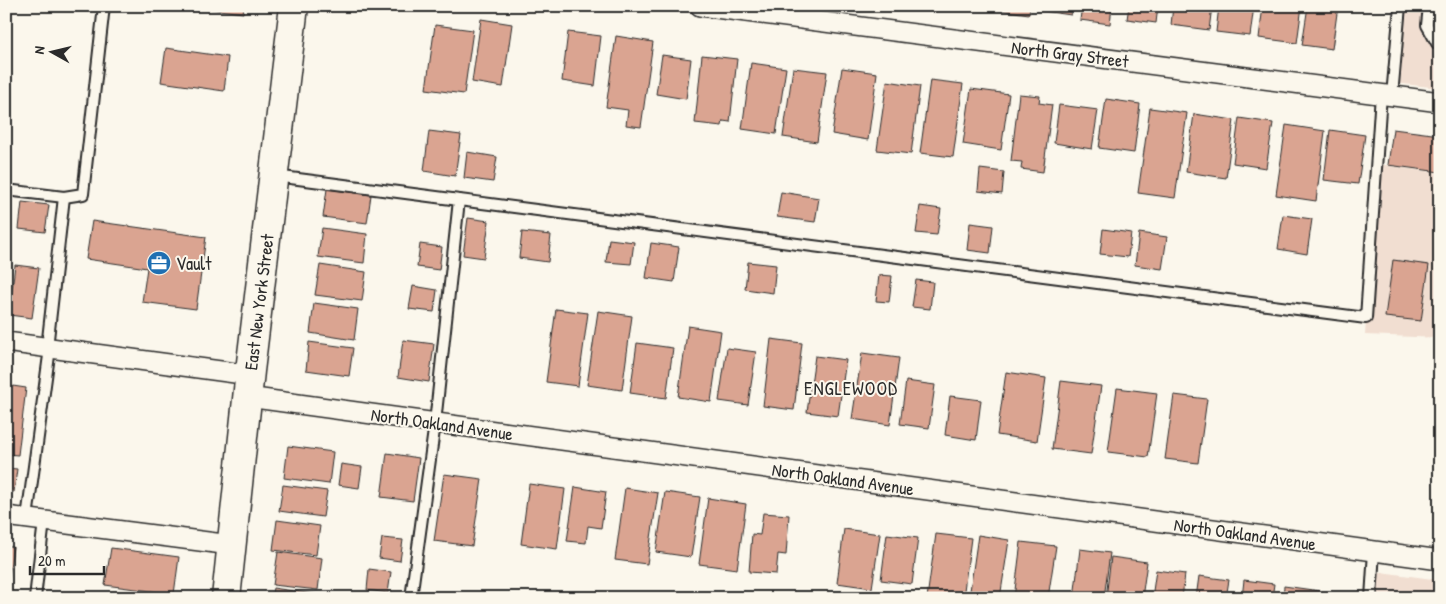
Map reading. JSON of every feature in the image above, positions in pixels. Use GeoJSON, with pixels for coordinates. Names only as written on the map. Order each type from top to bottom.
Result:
{"type":"FeatureCollection","features":[{"type":"Feature","properties":{"kind":"main road","name":"East New York Street"},"geometry":{"type":"LineString","coordinates":[[226,598],[248,386],[294,6]]}},
{"type":"Feature","properties":{"kind":"street","name":"North Gray Street"},"geometry":{"type":"LineString","coordinates":[[700,6],[1440,102]]}},
{"type":"Feature","properties":{"kind":"street","name":"North Oakland Avenue"},"geometry":{"type":"LineString","coordinates":[[6,342],[48,348],[248,386],[435,424],[1440,560]]}},
{"type":"Feature","properties":{"kind":"street"},"geometry":{"type":"LineString","coordinates":[[6,516],[231,545]]}},
{"type":"Feature","properties":{"kind":"lane"},"geometry":{"type":"LineString","coordinates":[[6,190],[64,197],[82,194],[104,6]]}},
{"type":"Feature","properties":{"kind":"lane"},"geometry":{"type":"LineString","coordinates":[[274,176],[1366,318],[1387,95],[1400,6]]}},
{"type":"Feature","properties":{"kind":"lane"},"geometry":{"type":"LineString","coordinates":[[1429,6],[1427,24],[1437,43],[1440,44]]}},
{"type":"Feature","properties":{"kind":"lane"},"geometry":{"type":"LineString","coordinates":[[35,598],[35,520],[48,348],[64,197]]}},
{"type":"Feature","properties":{"kind":"lane"},"geometry":{"type":"LineString","coordinates":[[411,598],[435,424],[459,200]]}},
{"type":"Feature","properties":{"kind":"lane"},"geometry":{"type":"LineString","coordinates":[[1371,598],[1374,551]]}},
{"type":"Feature","properties":{"kind":"shaded area"},"geometry":{"type":"Polygon","coordinates":[[[1400,6],[1440,6],[1440,88],[1394,83],[1400,6]]]}},
{"type":"Feature","properties":{"kind":"shaded area"},"geometry":{"type":"Polygon","coordinates":[[[1377,164],[1440,173],[1440,338],[1365,335],[1377,164]]]}},
{"type":"Feature","properties":{"kind":"shaded area"},"geometry":{"type":"Polygon","coordinates":[[[1373,571],[1440,580],[1440,598],[1371,598],[1373,571]]]}},
{"type":"Feature","properties":{"kind":"building"},"geometry":{"type":"Polygon","coordinates":[[[187,6],[244,6],[243,13],[187,6]]]}},
{"type":"Feature","properties":{"kind":"building"},"geometry":{"type":"Polygon","coordinates":[[[992,6],[1030,6],[1029,14],[992,9],[992,6]]]}},
{"type":"Feature","properties":{"kind":"building"},"geometry":{"type":"Polygon","coordinates":[[[1037,6],[1072,6],[1071,15],[1036,10],[1037,6]]]}},
{"type":"Feature","properties":{"kind":"building"},"geometry":{"type":"Polygon","coordinates":[[[1082,6],[1112,6],[1110,24],[1080,20],[1082,6]]]}},
{"type":"Feature","properties":{"kind":"building"},"geometry":{"type":"Polygon","coordinates":[[[1129,6],[1158,6],[1156,23],[1127,19],[1129,6]]]}},
{"type":"Feature","properties":{"kind":"building"},"geometry":{"type":"Polygon","coordinates":[[[1173,6],[1212,6],[1209,30],[1171,25],[1173,6]]]}},
{"type":"Feature","properties":{"kind":"building"},"geometry":{"type":"Polygon","coordinates":[[[1219,6],[1254,6],[1250,36],[1216,32],[1219,6]]]}},
{"type":"Feature","properties":{"kind":"building"},"geometry":{"type":"Polygon","coordinates":[[[1263,6],[1302,6],[1297,43],[1259,38],[1263,6]]]}},
{"type":"Feature","properties":{"kind":"building"},"geometry":{"type":"Polygon","coordinates":[[[1308,6],[1338,6],[1332,49],[1302,45],[1308,6]]]}},
{"type":"Feature","properties":{"kind":"building"},"geometry":{"type":"Polygon","coordinates":[[[481,19],[512,24],[503,87],[472,82],[481,19]]]}},
{"type":"Feature","properties":{"kind":"building"},"geometry":{"type":"Polygon","coordinates":[[[435,25],[473,30],[464,94],[426,89],[435,25]]]}},
{"type":"Feature","properties":{"kind":"building"},"geometry":{"type":"Polygon","coordinates":[[[568,32],[601,36],[595,86],[562,81],[568,32]]]}},
{"type":"Feature","properties":{"kind":"building"},"geometry":{"type":"Polygon","coordinates":[[[616,36],[653,42],[641,127],[626,125],[628,110],[606,107],[616,36]]]}},
{"type":"Feature","properties":{"kind":"building"},"geometry":{"type":"Polygon","coordinates":[[[166,48],[228,57],[224,91],[161,82],[166,48]]]}},
{"type":"Feature","properties":{"kind":"building"},"geometry":{"type":"Polygon","coordinates":[[[662,55],[691,59],[686,99],[656,94],[662,55]]]}},
{"type":"Feature","properties":{"kind":"building"},"geometry":{"type":"Polygon","coordinates":[[[702,55],[737,59],[730,122],[723,121],[722,126],[695,123],[702,55]]]}},
{"type":"Feature","properties":{"kind":"building"},"geometry":{"type":"Polygon","coordinates":[[[751,63],[786,68],[776,134],[742,129],[751,63]]]}},
{"type":"Feature","properties":{"kind":"building"},"geometry":{"type":"Polygon","coordinates":[[[793,68],[827,72],[817,142],[783,137],[793,68]]]}},
{"type":"Feature","properties":{"kind":"building"},"geometry":{"type":"Polygon","coordinates":[[[842,68],[877,73],[868,140],[832,134],[842,68]]]}},
{"type":"Feature","properties":{"kind":"building"},"geometry":{"type":"Polygon","coordinates":[[[930,80],[963,84],[953,157],[920,153],[930,80]]]}},
{"type":"Feature","properties":{"kind":"building"},"geometry":{"type":"Polygon","coordinates":[[[887,81],[920,86],[911,154],[877,150],[887,81]]]}},
{"type":"Feature","properties":{"kind":"building"},"geometry":{"type":"Polygon","coordinates":[[[971,89],[1009,94],[1001,150],[963,144],[971,89]]]}},
{"type":"Feature","properties":{"kind":"building"},"geometry":{"type":"Polygon","coordinates":[[[1019,94],[1040,96],[1039,103],[1052,105],[1043,172],[1021,169],[1022,162],[1011,161],[1019,94]]]}},
{"type":"Feature","properties":{"kind":"building"},"geometry":{"type":"Polygon","coordinates":[[[1106,99],[1140,104],[1134,153],[1099,148],[1106,99]]]}},
{"type":"Feature","properties":{"kind":"building"},"geometry":{"type":"Polygon","coordinates":[[[1059,105],[1098,110],[1092,149],[1054,143],[1059,105]]]}},
{"type":"Feature","properties":{"kind":"building"},"geometry":{"type":"Polygon","coordinates":[[[1150,108],[1187,113],[1175,198],[1138,193],[1150,108]]]}},
{"type":"Feature","properties":{"kind":"building"},"geometry":{"type":"Polygon","coordinates":[[[1194,114],[1234,120],[1226,178],[1186,172],[1194,114]]]}},
{"type":"Feature","properties":{"kind":"building"},"geometry":{"type":"Polygon","coordinates":[[[1239,118],[1273,123],[1266,168],[1233,163],[1239,118]]]}},
{"type":"Feature","properties":{"kind":"building"},"geometry":{"type":"Polygon","coordinates":[[[1286,125],[1325,131],[1316,201],[1276,195],[1286,125]]]}},
{"type":"Feature","properties":{"kind":"building"},"geometry":{"type":"Polygon","coordinates":[[[1393,129],[1440,135],[1440,172],[1388,165],[1393,129]]]}},
{"type":"Feature","properties":{"kind":"building"},"geometry":{"type":"Polygon","coordinates":[[[1330,130],[1365,135],[1358,184],[1324,180],[1330,130]]]}},
{"type":"Feature","properties":{"kind":"building"},"geometry":{"type":"Polygon","coordinates":[[[429,131],[461,135],[455,176],[424,171],[429,131]]]}},
{"type":"Feature","properties":{"kind":"building"},"geometry":{"type":"Polygon","coordinates":[[[467,152],[497,157],[493,182],[464,178],[467,152]]]}},
{"type":"Feature","properties":{"kind":"building"},"geometry":{"type":"Polygon","coordinates":[[[980,169],[1004,172],[1002,194],[978,191],[980,169]]]}},
{"type":"Feature","properties":{"kind":"building"},"geometry":{"type":"Polygon","coordinates":[[[327,189],[371,195],[367,223],[323,217],[327,189]]]}},
{"type":"Feature","properties":{"kind":"building"},"geometry":{"type":"Polygon","coordinates":[[[781,192],[819,198],[815,222],[777,217],[781,192]]]}},
{"type":"Feature","properties":{"kind":"building"},"geometry":{"type":"Polygon","coordinates":[[[22,202],[49,205],[45,232],[19,229],[22,202]]]}},
{"type":"Feature","properties":{"kind":"building"},"geometry":{"type":"Polygon","coordinates":[[[920,206],[941,209],[937,235],[916,233],[920,206]]]}},
{"type":"Feature","properties":{"kind":"building"},"geometry":{"type":"Polygon","coordinates":[[[1283,215],[1312,219],[1307,254],[1278,249],[1283,215]]]}},
{"type":"Feature","properties":{"kind":"building"},"geometry":{"type":"Polygon","coordinates":[[[468,218],[489,221],[484,258],[463,255],[468,218]]]}},
{"type":"Feature","properties":{"kind":"building","name":"Vault"},"geometry":{"type":"Polygon","coordinates":[[[92,221],[206,237],[196,309],[142,302],[147,268],[86,259],[92,221]]]}},
{"type":"Feature","properties":{"kind":"building"},"geometry":{"type":"Polygon","coordinates":[[[970,223],[993,226],[990,253],[967,250],[970,223]]]}},
{"type":"Feature","properties":{"kind":"building"},"geometry":{"type":"Polygon","coordinates":[[[322,228],[367,234],[364,263],[318,257],[322,228]]]}},
{"type":"Feature","properties":{"kind":"building"},"geometry":{"type":"Polygon","coordinates":[[[1103,229],[1131,233],[1128,257],[1100,254],[1103,229]]]}},
{"type":"Feature","properties":{"kind":"building"},"geometry":{"type":"Polygon","coordinates":[[[522,232],[551,235],[548,262],[519,258],[522,232]]]}},
{"type":"Feature","properties":{"kind":"building"},"geometry":{"type":"Polygon","coordinates":[[[1139,233],[1167,237],[1162,269],[1135,265],[1139,233]]]}},
{"type":"Feature","properties":{"kind":"building"},"geometry":{"type":"Polygon","coordinates":[[[609,239],[634,242],[631,264],[606,262],[609,239]]]}},
{"type":"Feature","properties":{"kind":"building"},"geometry":{"type":"Polygon","coordinates":[[[651,243],[679,247],[674,282],[646,278],[651,243]]]}},
{"type":"Feature","properties":{"kind":"building"},"geometry":{"type":"Polygon","coordinates":[[[420,244],[442,247],[439,270],[417,267],[420,244]]]}},
{"type":"Feature","properties":{"kind":"building"},"geometry":{"type":"Polygon","coordinates":[[[1393,260],[1429,265],[1421,321],[1385,317],[1393,260]]]}},
{"type":"Feature","properties":{"kind":"building"},"geometry":{"type":"Polygon","coordinates":[[[748,262],[776,265],[773,293],[745,289],[748,262]]]}},
{"type":"Feature","properties":{"kind":"building"},"geometry":{"type":"Polygon","coordinates":[[[15,265],[39,268],[32,318],[9,315],[15,265]]]}},
{"type":"Feature","properties":{"kind":"building"},"geometry":{"type":"Polygon","coordinates":[[[320,265],[366,272],[362,301],[315,295],[320,265]]]}},
{"type":"Feature","properties":{"kind":"building"},"geometry":{"type":"Polygon","coordinates":[[[879,275],[892,276],[889,302],[876,301],[879,275]]]}},
{"type":"Feature","properties":{"kind":"building"},"geometry":{"type":"Polygon","coordinates":[[[916,280],[933,282],[930,309],[912,307],[916,280]]]}},
{"type":"Feature","properties":{"kind":"building"},"geometry":{"type":"Polygon","coordinates":[[[413,286],[437,290],[434,312],[409,309],[413,286]]]}},
{"type":"Feature","properties":{"kind":"building"},"geometry":{"type":"Polygon","coordinates":[[[314,303],[358,309],[354,340],[310,333],[314,303]]]}},
{"type":"Feature","properties":{"kind":"building"},"geometry":{"type":"Polygon","coordinates":[[[556,309],[588,313],[578,386],[546,382],[556,309]]]}},
{"type":"Feature","properties":{"kind":"building"},"geometry":{"type":"Polygon","coordinates":[[[598,311],[632,316],[622,390],[587,385],[598,311]]]}},
{"type":"Feature","properties":{"kind":"building"},"geometry":{"type":"Polygon","coordinates":[[[688,326],[721,331],[711,402],[678,397],[688,326]]]}},
{"type":"Feature","properties":{"kind":"building"},"geometry":{"type":"Polygon","coordinates":[[[771,339],[802,343],[794,410],[763,406],[771,339]]]}},
{"type":"Feature","properties":{"kind":"building"},"geometry":{"type":"Polygon","coordinates":[[[403,340],[434,344],[429,382],[398,377],[403,340]]]}},
{"type":"Feature","properties":{"kind":"building"},"geometry":{"type":"Polygon","coordinates":[[[309,342],[353,348],[349,376],[306,370],[309,342]]]}},
{"type":"Feature","properties":{"kind":"building"},"geometry":{"type":"Polygon","coordinates":[[[637,343],[673,348],[666,398],[630,393],[637,343]]]}},
{"type":"Feature","properties":{"kind":"building"},"geometry":{"type":"Polygon","coordinates":[[[727,348],[756,352],[748,405],[719,401],[727,348]]]}},
{"type":"Feature","properties":{"kind":"building"},"geometry":{"type":"Polygon","coordinates":[[[862,353],[899,358],[890,425],[852,419],[862,353]]]}},
{"type":"Feature","properties":{"kind":"building"},"geometry":{"type":"Polygon","coordinates":[[[815,356],[846,360],[838,416],[807,412],[815,356]]]}},
{"type":"Feature","properties":{"kind":"building"},"geometry":{"type":"Polygon","coordinates":[[[1006,372],[1046,378],[1037,441],[997,435],[1006,372]]]}},
{"type":"Feature","properties":{"kind":"building"},"geometry":{"type":"Polygon","coordinates":[[[906,381],[935,385],[929,428],[900,424],[906,381]]]}},
{"type":"Feature","properties":{"kind":"building"},"geometry":{"type":"Polygon","coordinates":[[[1061,381],[1101,386],[1091,454],[1052,449],[1061,381]]]}},
{"type":"Feature","properties":{"kind":"building"},"geometry":{"type":"Polygon","coordinates":[[[6,385],[26,388],[18,455],[6,454],[6,385]]]}},
{"type":"Feature","properties":{"kind":"building"},"geometry":{"type":"Polygon","coordinates":[[[1117,388],[1157,393],[1148,457],[1108,452],[1117,388]]]}},
{"type":"Feature","properties":{"kind":"building"},"geometry":{"type":"Polygon","coordinates":[[[1174,395],[1207,399],[1198,463],[1165,459],[1174,395]]]}},
{"type":"Feature","properties":{"kind":"building"},"geometry":{"type":"Polygon","coordinates":[[[950,396],[981,400],[976,440],[945,435],[950,396]]]}},
{"type":"Feature","properties":{"kind":"building"},"geometry":{"type":"Polygon","coordinates":[[[288,446],[333,452],[329,484],[284,478],[288,446]]]}},
{"type":"Feature","properties":{"kind":"building"},"geometry":{"type":"Polygon","coordinates":[[[387,453],[419,458],[413,501],[381,497],[387,453]]]}},
{"type":"Feature","properties":{"kind":"building"},"geometry":{"type":"Polygon","coordinates":[[[341,464],[362,467],[359,488],[338,485],[341,464]]]}},
{"type":"Feature","properties":{"kind":"building"},"geometry":{"type":"Polygon","coordinates":[[[6,468],[17,469],[14,492],[6,491],[6,468]]]}},
{"type":"Feature","properties":{"kind":"building"},"geometry":{"type":"Polygon","coordinates":[[[444,474],[482,479],[472,546],[434,541],[444,474]]]}},
{"type":"Feature","properties":{"kind":"building"},"geometry":{"type":"Polygon","coordinates":[[[529,484],[565,489],[557,549],[521,544],[529,484]]]}},
{"type":"Feature","properties":{"kind":"building"},"geometry":{"type":"Polygon","coordinates":[[[283,485],[327,491],[323,517],[279,511],[283,485]]]}},
{"type":"Feature","properties":{"kind":"building"},"geometry":{"type":"Polygon","coordinates":[[[575,487],[606,492],[601,528],[588,526],[586,543],[567,541],[575,487]]]}},
{"type":"Feature","properties":{"kind":"building"},"geometry":{"type":"Polygon","coordinates":[[[625,488],[658,493],[647,564],[615,560],[625,488]]]}},
{"type":"Feature","properties":{"kind":"building"},"geometry":{"type":"Polygon","coordinates":[[[665,492],[700,497],[691,557],[656,552],[665,492]]]}},
{"type":"Feature","properties":{"kind":"building"},"geometry":{"type":"Polygon","coordinates":[[[708,498],[746,504],[737,569],[699,564],[708,498]]]}},
{"type":"Feature","properties":{"kind":"building"},"geometry":{"type":"Polygon","coordinates":[[[763,513],[789,515],[786,555],[778,554],[776,574],[749,572],[752,534],[760,535],[763,513]]]}},
{"type":"Feature","properties":{"kind":"building"},"geometry":{"type":"Polygon","coordinates":[[[277,520],[320,526],[316,555],[273,550],[277,520]]]}},
{"type":"Feature","properties":{"kind":"building"},"geometry":{"type":"Polygon","coordinates":[[[844,529],[880,534],[872,588],[837,583],[844,529]]]}},
{"type":"Feature","properties":{"kind":"building"},"geometry":{"type":"Polygon","coordinates":[[[887,534],[918,538],[912,584],[881,580],[887,534]]]}},
{"type":"Feature","properties":{"kind":"building"},"geometry":{"type":"Polygon","coordinates":[[[936,534],[971,538],[963,598],[927,598],[936,534]]]}},
{"type":"Feature","properties":{"kind":"building"},"geometry":{"type":"Polygon","coordinates":[[[978,535],[1009,540],[1000,598],[969,598],[978,535]]]}},
{"type":"Feature","properties":{"kind":"building"},"geometry":{"type":"Polygon","coordinates":[[[382,538],[403,540],[400,561],[379,558],[382,538]]]}},
{"type":"Feature","properties":{"kind":"building"},"geometry":{"type":"Polygon","coordinates":[[[1021,542],[1056,546],[1048,598],[1014,598],[1021,542]]]}},
{"type":"Feature","properties":{"kind":"building"},"geometry":{"type":"Polygon","coordinates":[[[6,546],[13,547],[7,590],[6,590],[6,546]]]}},
{"type":"Feature","properties":{"kind":"building"},"geometry":{"type":"Polygon","coordinates":[[[111,548],[179,557],[174,594],[105,585],[111,548]]]}},
{"type":"Feature","properties":{"kind":"building"},"geometry":{"type":"Polygon","coordinates":[[[1080,549],[1110,553],[1104,598],[1074,598],[1080,549]]]}},
{"type":"Feature","properties":{"kind":"building"},"geometry":{"type":"Polygon","coordinates":[[[278,552],[322,558],[318,590],[273,585],[278,552]]]}},
{"type":"Feature","properties":{"kind":"building"},"geometry":{"type":"Polygon","coordinates":[[[1111,557],[1147,562],[1142,598],[1106,598],[1111,557]]]}},
{"type":"Feature","properties":{"kind":"building"},"geometry":{"type":"Polygon","coordinates":[[[369,569],[391,572],[388,593],[367,590],[369,569]]]}},
{"type":"Feature","properties":{"kind":"building"},"geometry":{"type":"Polygon","coordinates":[[[1156,570],[1185,574],[1182,598],[1152,598],[1156,570]]]}},
{"type":"Feature","properties":{"kind":"building"},"geometry":{"type":"Polygon","coordinates":[[[1199,576],[1229,580],[1226,598],[1196,598],[1199,576]]]}},
{"type":"Feature","properties":{"kind":"building"},"geometry":{"type":"Polygon","coordinates":[[[1244,580],[1274,584],[1272,598],[1242,598],[1244,580]]]}},
{"type":"Feature","properties":{"kind":"building"},"geometry":{"type":"Polygon","coordinates":[[[1284,586],[1320,591],[1319,598],[1283,598],[1284,586]]]}},
{"type":"Feature","properties":{"kind":"building"},"geometry":{"type":"Polygon","coordinates":[[[273,588],[320,595],[319,598],[271,598],[273,588]]]}},
{"type":"Feature","properties":{"kind":"place","name":"Vault"},"geometry":{"type":"Point","coordinates":[159,263]}},
{"type":"Feature","properties":{"kind":"district","name":"ENGLEWOOD"},"geometry":{"type":"Point","coordinates":[851,388]}}]}
